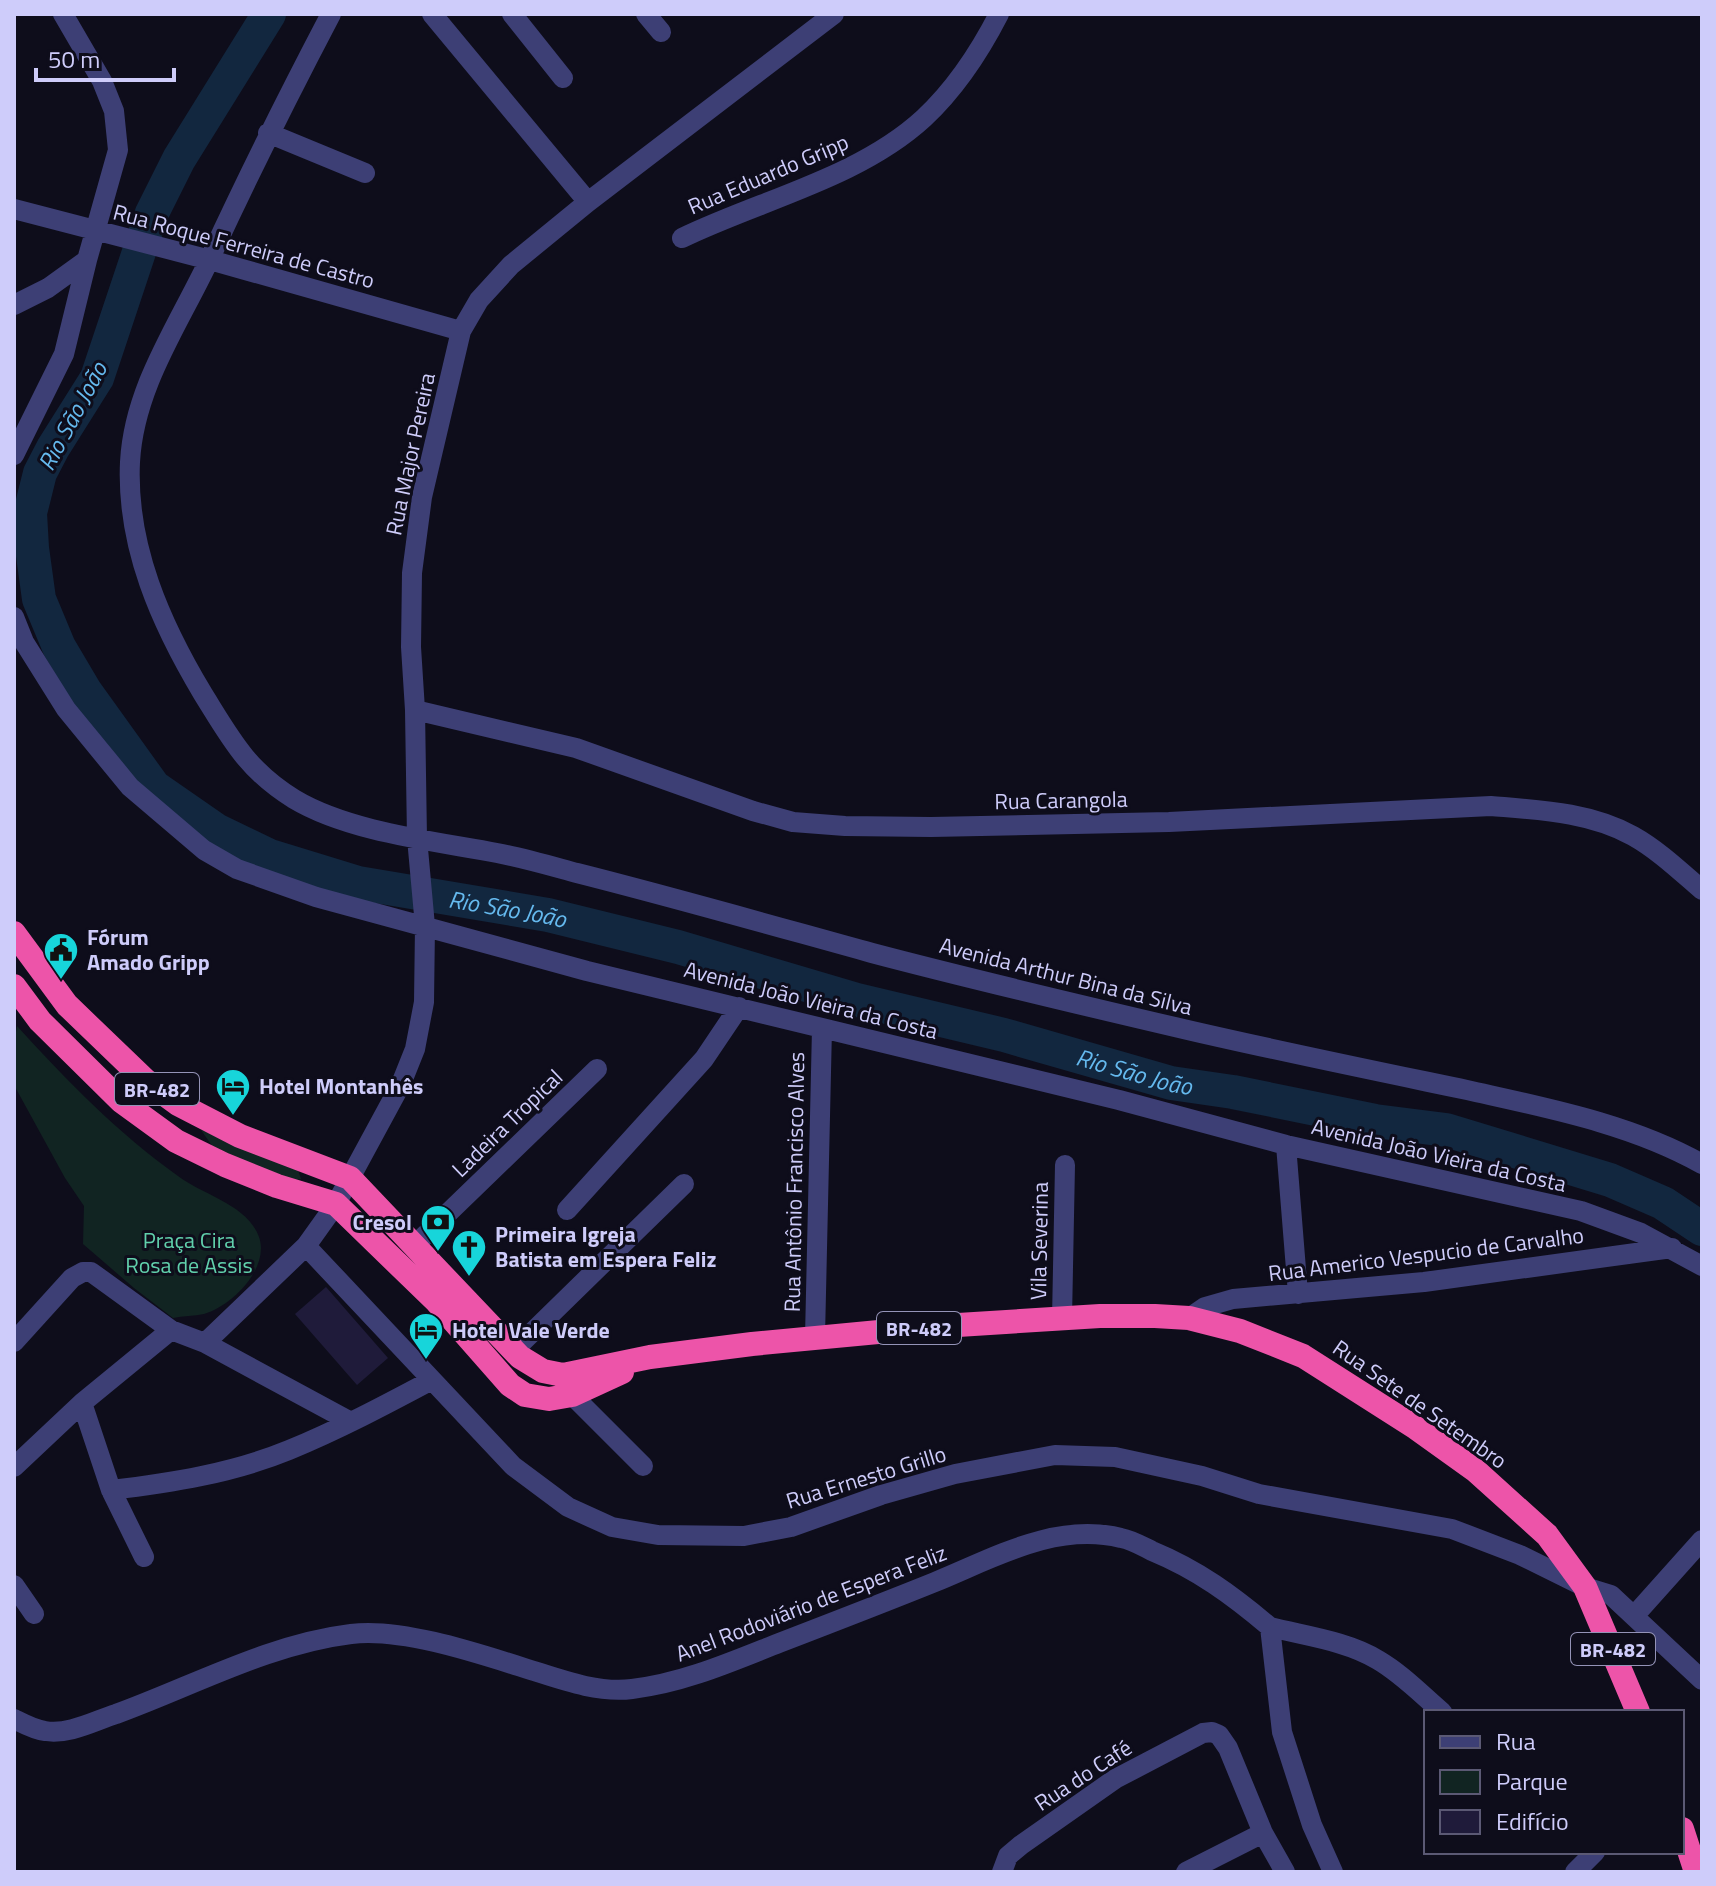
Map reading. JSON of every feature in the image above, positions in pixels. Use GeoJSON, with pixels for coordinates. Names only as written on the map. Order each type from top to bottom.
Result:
{"type":"FeatureCollection","features":[{"type":"Feature","properties":{"kind":"highway","name":"BR-482"},"geometry":{"type":"LineString","coordinates":[[14,933],[67,1005],[145,1080],[178,1104],[240,1136],[350,1178],[514,1350],[534,1367],[563,1375],[650,1357],[815,1337],[942,1326],[1062,1319],[1189,1318]]}},
{"type":"Feature","properties":{"kind":"highway","name":"BR-482"},"geometry":{"type":"LineString","coordinates":[[14,986],[40,1021],[121,1101],[176,1141],[277,1186],[336,1204],[437,1302],[510,1385],[525,1395],[549,1399],[572,1395],[594,1387],[650,1357]]}},
{"type":"Feature","properties":{"kind":"highway","name":"Rua Sete de Setembro"},"geometry":{"type":"LineString","coordinates":[[1189,1318],[1240,1331],[1303,1356],[1416,1428],[1476,1471],[1547,1535],[1585,1587]]}},
{"type":"Feature","properties":{"kind":"highway","name":"BR-482"},"geometry":{"type":"LineString","coordinates":[[1585,1587],[1637,1710]]}},
{"type":"Feature","properties":{"kind":"highway"},"geometry":{"type":"LineString","coordinates":[[1684,1835],[1696,1872]]}},
{"type":"Feature","properties":{"kind":"street"},"geometry":{"type":"LineString","coordinates":[[14,455],[64,354],[87,260],[102,232],[118,150],[117,126],[102,81],[63,14]]}},
{"type":"Feature","properties":{"kind":"street","name":"Avenida Arthur Bina da Silva"},"geometry":{"type":"LineString","coordinates":[[331,14],[268,133],[210,260],[161,353],[140,405],[130,462],[133,525],[149,586],[179,654],[239,753],[272,784],[298,801],[334,818],[507,855],[1052,998],[1502,1098],[1628,1130],[1702,1164]]}},
{"type":"Feature","properties":{"kind":"street"},"geometry":{"type":"LineString","coordinates":[[432,14],[588,202]]}},
{"type":"Feature","properties":{"kind":"street"},"geometry":{"type":"LineString","coordinates":[[512,14],[563,78]]}},
{"type":"Feature","properties":{"kind":"street"},"geometry":{"type":"LineString","coordinates":[[646,14],[661,32]]}},
{"type":"Feature","properties":{"kind":"street","name":"Rua Major Pereira"},"geometry":{"type":"LineString","coordinates":[[336,1204],[401,1084],[415,1049],[424,1002],[424,920],[417,838],[411,647],[412,573],[422,497],[461,331],[479,300],[511,265],[588,202],[834,14]]}},
{"type":"Feature","properties":{"kind":"street","name":"Rua Eduardo Gripp"},"geometry":{"type":"LineString","coordinates":[[682,238],[729,215],[821,180],[868,158],[922,120],[947,94],[986,39],[999,14]]}},
{"type":"Feature","properties":{"kind":"street"},"geometry":{"type":"LineString","coordinates":[[268,133],[365,173]]}},
{"type":"Feature","properties":{"kind":"street","name":"Rua Roque Ferreira de Castro"},"geometry":{"type":"LineString","coordinates":[[14,209],[210,260],[461,331]]}},
{"type":"Feature","properties":{"kind":"street"},"geometry":{"type":"LineString","coordinates":[[14,305],[48,288],[87,260]]}},
{"type":"Feature","properties":{"kind":"street","name":"Avenida João Vieira da Costa"},"geometry":{"type":"LineString","coordinates":[[14,617],[24,642],[66,709],[130,787],[204,850],[237,869],[316,897],[424,920],[587,971],[1119,1100],[1286,1145],[1581,1211],[1641,1233],[1702,1266]]}},
{"type":"Feature","properties":{"kind":"street","name":"Rua Carangola"},"geometry":{"type":"LineString","coordinates":[[415,710],[576,748],[753,811],[793,822],[931,827],[1153,822],[1491,806],[1543,810],[1595,820],[1632,835],[1702,890]]}},
{"type":"Feature","properties":{"kind":"street"},"geometry":{"type":"LineString","coordinates":[[567,1210],[704,1059],[739,1007]]}},
{"type":"Feature","properties":{"kind":"street","name":"Rua Antônio Francisco Alves"},"geometry":{"type":"LineString","coordinates":[[815,1337],[822,1028]]}},
{"type":"Feature","properties":{"kind":"street","name":"Ladeira Tropical"},"geometry":{"type":"LineString","coordinates":[[415,1245],[597,1069]]}},
{"type":"Feature","properties":{"kind":"street"},"geometry":{"type":"LineString","coordinates":[[1286,1145],[1298,1294]]}},
{"type":"Feature","properties":{"kind":"street","name":"Vila Severina"},"geometry":{"type":"LineString","coordinates":[[1062,1319],[1065,1165]]}},
{"type":"Feature","properties":{"kind":"street"},"geometry":{"type":"LineString","coordinates":[[514,1350],[684,1184]]}},
{"type":"Feature","properties":{"kind":"street"},"geometry":{"type":"LineString","coordinates":[[205,1343],[306,1246],[336,1204]]}},
{"type":"Feature","properties":{"kind":"street","name":"Rua Ernesto Grillo"},"geometry":{"type":"LineString","coordinates":[[306,1246],[513,1466],[568,1507],[612,1527],[658,1535],[744,1536],[791,1527],[881,1495],[955,1474],[1055,1455],[1115,1457],[1202,1476],[1259,1494],[1452,1529],[1520,1555],[1585,1587],[1611,1595],[1701,1678]]}},
{"type":"Feature","properties":{"kind":"street","name":"Rua Americo Vespucio de Carvalho"},"geometry":{"type":"LineString","coordinates":[[1189,1318],[1220,1302],[1424,1282],[1672,1248]]}},
{"type":"Feature","properties":{"kind":"street"},"geometry":{"type":"LineString","coordinates":[[14,1342],[72,1278],[87,1271],[171,1330],[205,1343],[351,1422]]}},
{"type":"Feature","properties":{"kind":"street"},"geometry":{"type":"LineString","coordinates":[[14,1467],[82,1403],[171,1330]]}},
{"type":"Feature","properties":{"kind":"street"},"geometry":{"type":"LineString","coordinates":[[111,1490],[210,1475],[287,1451],[432,1380]]}},
{"type":"Feature","properties":{"kind":"street"},"geometry":{"type":"LineString","coordinates":[[572,1395],[643,1466]]}},
{"type":"Feature","properties":{"kind":"street"},"geometry":{"type":"LineString","coordinates":[[82,1403],[111,1490],[144,1557]]}},
{"type":"Feature","properties":{"kind":"street","name":"Anel Rodoviário de Espera Feliz"},"geometry":{"type":"LineString","coordinates":[[14,1719],[46,1731],[70,1730],[160,1698],[246,1662],[307,1642],[352,1633],[395,1633],[581,1686],[628,1690],[675,1681],[720,1666],[1026,1543],[1063,1536],[1122,1538],[1172,1559],[1221,1587],[1270,1627]]}},
{"type":"Feature","properties":{"kind":"street"},"geometry":{"type":"LineString","coordinates":[[1634,1616],[1702,1540]]}},
{"type":"Feature","properties":{"kind":"street"},"geometry":{"type":"LineString","coordinates":[[14,1585],[34,1614]]}},
{"type":"Feature","properties":{"kind":"street"},"geometry":{"type":"LineString","coordinates":[[1333,1872],[1312,1825],[1282,1732],[1270,1627],[1335,1643],[1376,1658],[1440,1710]]}},
{"type":"Feature","properties":{"kind":"street","name":"Rua do Café"},"geometry":{"type":"LineString","coordinates":[[1002,1872],[1008,1856],[1021,1845],[1115,1779],[1203,1733],[1219,1735],[1228,1748],[1263,1833]]}},
{"type":"Feature","properties":{"kind":"street"},"geometry":{"type":"LineString","coordinates":[[1186,1872],[1263,1833],[1285,1872]]}},
{"type":"Feature","properties":{"kind":"street"},"geometry":{"type":"LineString","coordinates":[[1575,1872],[1593,1854]]}},
{"type":"Feature","properties":{"kind":"green space","name":"Praça Cira Rosa de Assis"},"geometry":{"type":"Polygon","coordinates":[[[17,1026],[74,1086],[135,1142],[188,1183],[235,1209],[253,1226],[259,1237],[259,1261],[246,1284],[226,1303],[204,1314],[173,1318],[83,1244],[84,1206],[65,1178],[14,1085],[17,1026]]]}},
{"type":"Feature","properties":{"kind":"green space"},"geometry":{"type":"Polygon","coordinates":[[[201,1130],[291,1164],[298,1170],[301,1179],[294,1180],[215,1150],[201,1130]]]}},
{"type":"Feature","properties":{"kind":"building"},"geometry":{"type":"Polygon","coordinates":[[[326,1287],[388,1358],[357,1385],[295,1314],[326,1287]]]}},
{"type":"Feature","properties":{"kind":"waterway","name":"Rio São João"},"geometry":{"type":"LineString","coordinates":[[269,14],[179,159],[152,213],[97,378],[40,473],[30,513],[39,599],[59,647],[85,691],[154,787],[216,830],[270,856],[358,883],[548,915],[678,947],[857,1000],[1004,1035],[1171,1083],[1233,1092],[1375,1121],[1446,1130],[1610,1180],[1663,1203],[1702,1229]]}},
{"type":"Feature","properties":{"kind":"place","name":"Fórum Amado Gripp"},"geometry":{"type":"Point","coordinates":[61,981]}},
{"type":"Feature","properties":{"kind":"place","name":"Hotel Montanhês"},"geometry":{"type":"Point","coordinates":[233,1117]}},
{"type":"Feature","properties":{"kind":"place","name":"Cresol"},"geometry":{"type":"Point","coordinates":[438,1253]}},
{"type":"Feature","properties":{"kind":"place","name":"Primeira Igreja Batista em Espera Feliz"},"geometry":{"type":"Point","coordinates":[469,1278]}},
{"type":"Feature","properties":{"kind":"place","name":"Hotel Vale Verde"},"geometry":{"type":"Point","coordinates":[426,1361]}}]}
